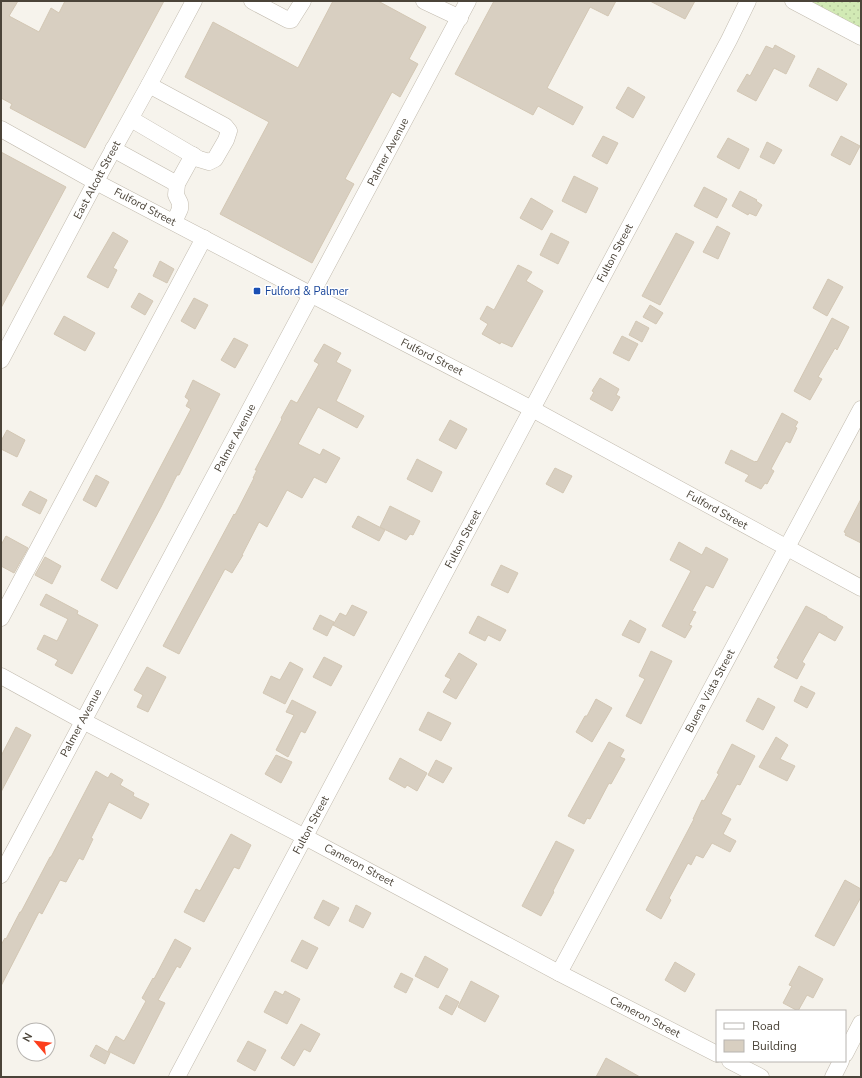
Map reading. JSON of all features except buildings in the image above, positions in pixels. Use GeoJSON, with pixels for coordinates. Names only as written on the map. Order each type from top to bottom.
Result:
{"type":"FeatureCollection","features":[{"type":"Feature","properties":{"kind":"street","name":"East Alcott Street"},"geometry":{"type":"LineString","coordinates":[[1,360],[194,1]]}},
{"type":"Feature","properties":{"kind":"street"},"geometry":{"type":"LineString","coordinates":[[252,1],[288,20],[291,20],[303,1]]}},
{"type":"Feature","properties":{"kind":"street"},"geometry":{"type":"LineString","coordinates":[[424,1],[460,18]]}},
{"type":"Feature","properties":{"kind":"street","name":"Palmer Avenue"},"geometry":{"type":"LineString","coordinates":[[1,875],[468,1]]}},
{"type":"Feature","properties":{"kind":"street","name":"Fulton Street"},"geometry":{"type":"LineString","coordinates":[[177,1077],[729,40],[748,1]]}},
{"type":"Feature","properties":{"kind":"street"},"geometry":{"type":"LineString","coordinates":[[793,1],[861,37]]}},
{"type":"Feature","properties":{"kind":"street"},"geometry":{"type":"LineString","coordinates":[[131,118],[199,159],[209,162],[215,159],[226,140],[229,131],[224,126],[149,85]]}},
{"type":"Feature","properties":{"kind":"street","name":"Fulford Street"},"geometry":{"type":"LineString","coordinates":[[1,129],[96,182],[532,408],[861,588]]}},
{"type":"Feature","properties":{"kind":"street"},"geometry":{"type":"LineString","coordinates":[[114,149],[177,184]]}},
{"type":"Feature","properties":{"kind":"street"},"geometry":{"type":"LineString","coordinates":[[174,222],[180,209],[180,203],[176,195],[177,184],[193,155]]}},
{"type":"Feature","properties":{"kind":"street"},"geometry":{"type":"LineString","coordinates":[[1,618],[204,238]]}},
{"type":"Feature","properties":{"kind":"street","name":"Buena Vista Street"},"geometry":{"type":"LineString","coordinates":[[559,973],[861,409]]}},
{"type":"Feature","properties":{"kind":"street","name":"Cameron Street"},"geometry":{"type":"LineString","coordinates":[[1,676],[559,973],[716,1053]]}},
{"type":"Feature","properties":{"kind":"street"},"geometry":{"type":"LineString","coordinates":[[846,1052],[861,1023]]}},
{"type":"Feature","properties":{"kind":"street"},"geometry":{"type":"LineString","coordinates":[[732,1062],[761,1077]]}},
{"type":"Feature","properties":{"kind":"street"},"geometry":{"type":"LineString","coordinates":[[833,1077],[840,1062]]}},
{"type":"Feature","properties":{"kind":"green space"},"geometry":{"type":"Polygon","coordinates":[[[793,1],[861,1],[861,37],[793,1]]]}},
{"type":"Feature","properties":{"kind":"place","name":"Fulford & Palmer"},"geometry":{"type":"Point","coordinates":[257,291]}}]}
